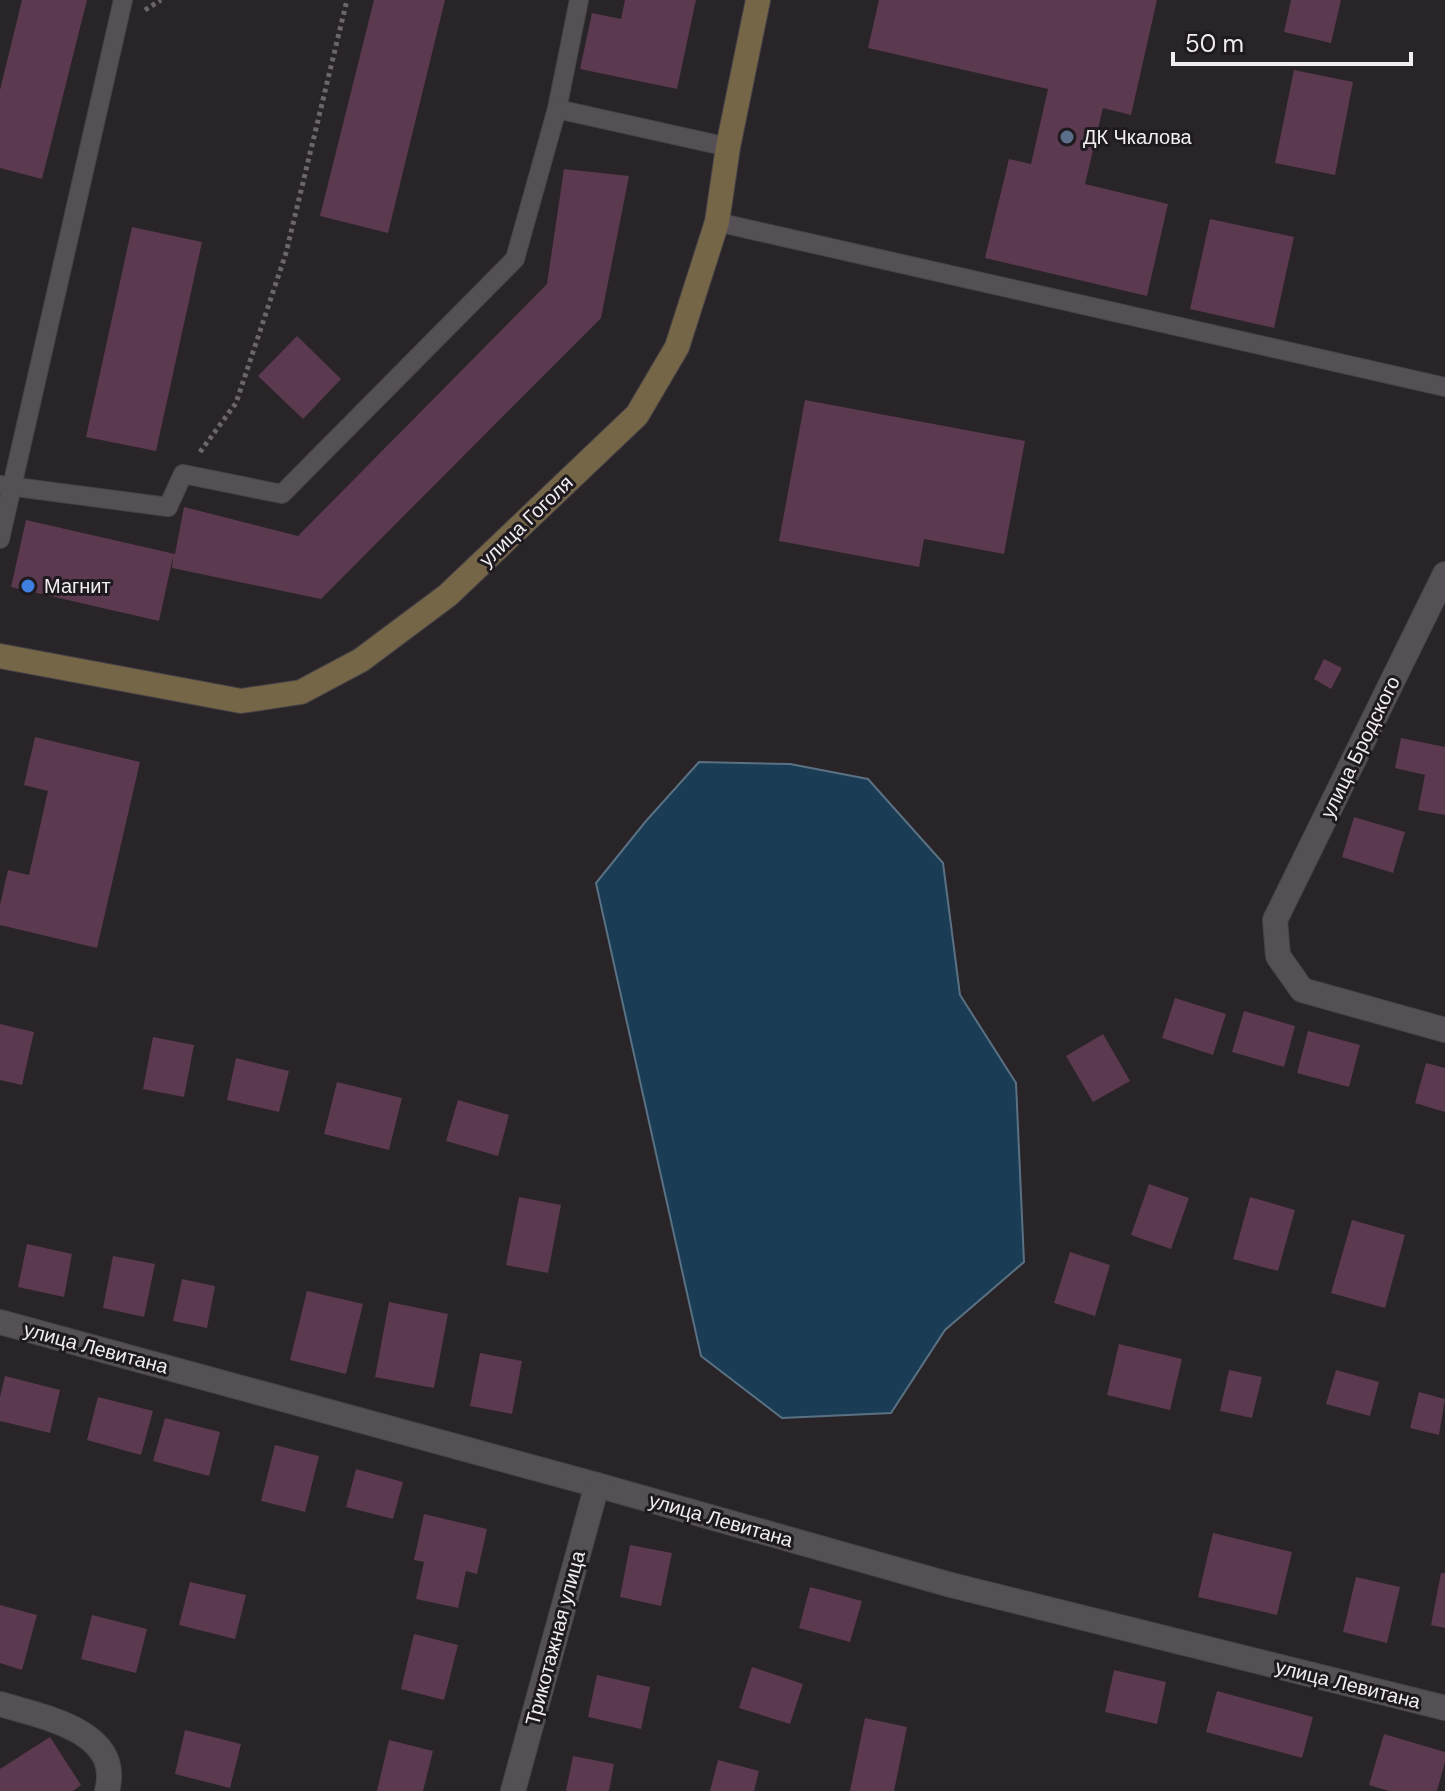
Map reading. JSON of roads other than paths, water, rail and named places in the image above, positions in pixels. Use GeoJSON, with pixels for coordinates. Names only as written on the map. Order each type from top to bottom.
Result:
{"type":"FeatureCollection","features":[{"type":"Feature","properties":{"kind":"street","name":"улица Гоголя"},"geometry":{"type":"LineString","coordinates":[[0,656],[241,701],[301,692],[361,660],[448,595],[637,415],[677,347],[717,222],[728,147],[758,0]]}},
{"type":"Feature","properties":{"kind":"street","name":"улица Бродского"},"geometry":{"type":"LineString","coordinates":[[1445,574],[1275,920],[1278,956],[1302,990],[1445,1030]]}},
{"type":"Feature","properties":{"kind":"street","name":"улица Левитана"},"geometry":{"type":"LineString","coordinates":[[0,1322],[951,1585],[1445,1708]]}},
{"type":"Feature","properties":{"kind":"street","name":"Трикотажная улица"},"geometry":{"type":"LineString","coordinates":[[513,1791],[597,1485]]}},
{"type":"Feature","properties":{"kind":"street"},"geometry":{"type":"LineString","coordinates":[[0,1704],[81,1731],[102,1750],[110,1780],[107,1791]]}},
{"type":"Feature","properties":{"kind":"lane"},"geometry":{"type":"LineString","coordinates":[[0,539],[6,486],[123,0]]}},
{"type":"Feature","properties":{"kind":"lane"},"geometry":{"type":"LineString","coordinates":[[6,486],[168,507],[183,474],[282,494],[515,259],[557,109],[579,0]]}},
{"type":"Feature","properties":{"kind":"lane"},"geometry":{"type":"LineString","coordinates":[[557,109],[728,147]]}},
{"type":"Feature","properties":{"kind":"lane"},"geometry":{"type":"LineString","coordinates":[[717,222],[1445,387]]}},
{"type":"Feature","properties":{"kind":"water"},"geometry":{"type":"Polygon","coordinates":[[[699,762],[790,764],[868,779],[943,863],[960,995],[1016,1083],[1024,1262],[945,1330],[891,1413],[782,1418],[701,1356],[596,883],[699,762]]]}},
{"type":"Feature","properties":{"kind":"place","name":"ДК Чкалова"},"geometry":{"type":"Point","coordinates":[1067,137]}},
{"type":"Feature","properties":{"kind":"place","name":"Магнит"},"geometry":{"type":"Point","coordinates":[28,586]}}]}
